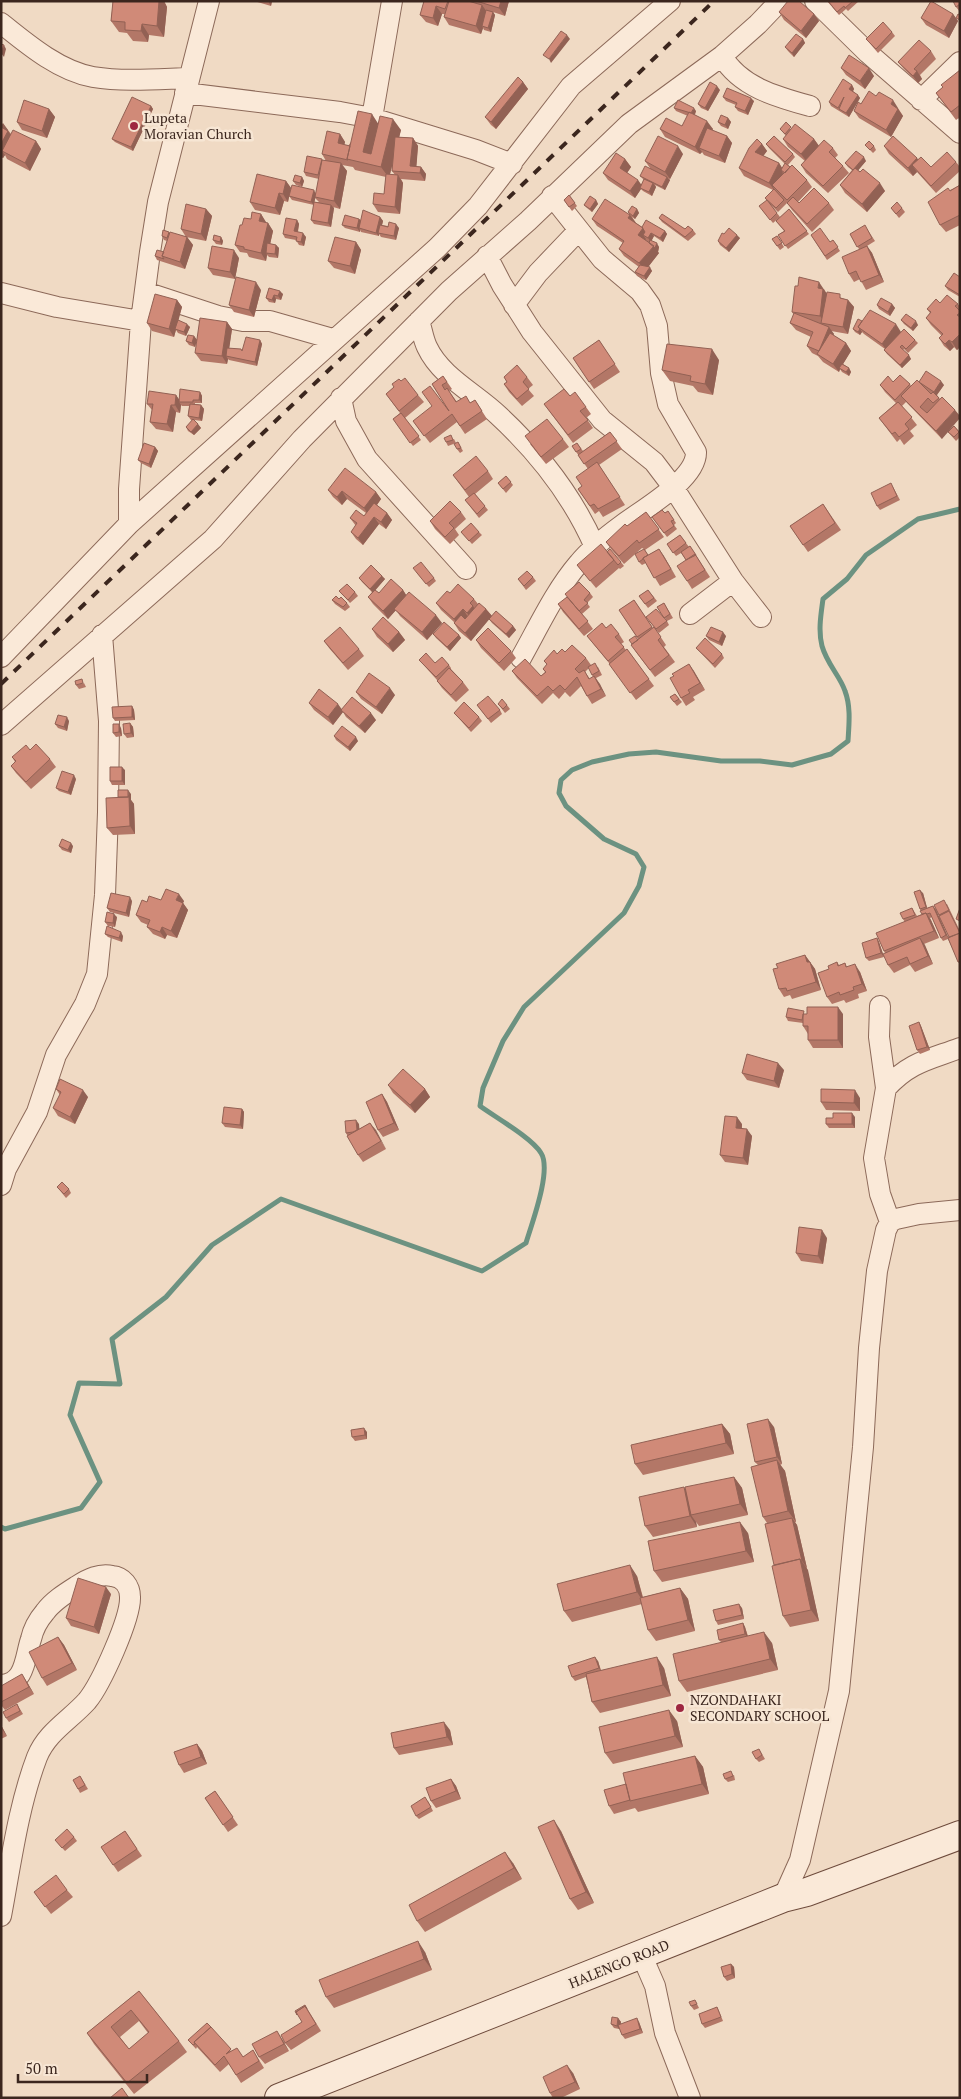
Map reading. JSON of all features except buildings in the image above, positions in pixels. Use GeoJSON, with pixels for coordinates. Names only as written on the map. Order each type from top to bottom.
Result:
{"type":"FeatureCollection","features":[{"type":"Feature","properties":{"kind":"street"},"geometry":{"type":"LineString","coordinates":[[129,524],[130,471],[141,321],[158,202],[210,1]]}},
{"type":"Feature","properties":{"kind":"street"},"geometry":{"type":"LineString","coordinates":[[372,118],[392,1]]}},
{"type":"Feature","properties":{"kind":"street"},"geometry":{"type":"LineString","coordinates":[[1,725],[213,539],[250,496],[341,398],[487,256],[629,124],[722,56],[758,24],[780,1]]}},
{"type":"Feature","properties":{"kind":"street"},"geometry":{"type":"LineString","coordinates":[[815,1],[868,53],[960,133]]}},
{"type":"Feature","properties":{"kind":"street"},"geometry":{"type":"LineString","coordinates":[[1,657],[129,524],[333,339],[437,248],[478,206],[571,86],[666,2]]}},
{"type":"Feature","properties":{"kind":"street"},"geometry":{"type":"LineString","coordinates":[[1,23],[47,57],[92,77],[187,85],[372,118],[476,150],[512,164]]}},
{"type":"Feature","properties":{"kind":"street"},"geometry":{"type":"LineString","coordinates":[[722,56],[733,72],[769,95],[810,106]]}},
{"type":"Feature","properties":{"kind":"street"},"geometry":{"type":"LineString","coordinates":[[921,100],[960,62]]}},
{"type":"Feature","properties":{"kind":"street"},"geometry":{"type":"LineString","coordinates":[[521,658],[554,599],[579,563],[595,547],[673,487],[689,472],[696,460],[696,452],[668,404],[659,358],[657,326],[650,306],[640,292],[602,259],[552,196]]}},
{"type":"Feature","properties":{"kind":"street"},"geometry":{"type":"LineString","coordinates":[[514,305],[538,273],[578,231]]}},
{"type":"Feature","properties":{"kind":"street"},"geometry":{"type":"LineString","coordinates":[[487,256],[514,305],[532,332],[602,420],[654,462],[673,487],[733,581],[761,617]]}},
{"type":"Feature","properties":{"kind":"street"},"geometry":{"type":"LineString","coordinates":[[1,293],[67,309],[141,321]]}},
{"type":"Feature","properties":{"kind":"street"},"geometry":{"type":"LineString","coordinates":[[144,293],[218,316],[243,321],[270,322],[333,339]]}},
{"type":"Feature","properties":{"kind":"street"},"geometry":{"type":"LineString","coordinates":[[419,321],[427,347],[438,363],[474,397],[498,415],[520,438],[565,492],[582,516],[595,547]]}},
{"type":"Feature","properties":{"kind":"street"},"geometry":{"type":"LineString","coordinates":[[341,398],[346,421],[367,459],[466,569]]}},
{"type":"Feature","properties":{"kind":"street"},"geometry":{"type":"LineString","coordinates":[[690,614],[733,581]]}},
{"type":"Feature","properties":{"kind":"street"},"geometry":{"type":"LineString","coordinates":[[1,1185],[6,1169],[37,1112],[56,1054],[85,1004],[97,974],[105,895],[109,721],[102,635]]}},
{"type":"Feature","properties":{"kind":"street"},"geometry":{"type":"LineString","coordinates":[[783,1898],[800,1860],[839,1691],[877,1271],[886,1230],[890,1222],[880,1194],[874,1158],[886,1088],[879,1037],[880,1006]]}},
{"type":"Feature","properties":{"kind":"street"},"geometry":{"type":"LineString","coordinates":[[886,1088],[900,1073],[911,1066],[960,1048]]}},
{"type":"Feature","properties":{"kind":"street"},"geometry":{"type":"LineString","coordinates":[[890,1222],[919,1214],[960,1210]]}},
{"type":"Feature","properties":{"kind":"street"},"geometry":{"type":"LineString","coordinates":[[1,1686],[13,1682],[21,1674],[34,1631],[44,1612],[55,1602],[87,1579],[105,1574],[116,1576],[124,1581],[130,1590],[129,1607],[100,1681],[87,1700],[50,1736],[37,1758],[19,1826],[1,1916]]}},
{"type":"Feature","properties":{"kind":"street","name":"HALENGO ROAD"},"geometry":{"type":"LineString","coordinates":[[279,2098],[642,1956],[783,1898],[807,1892],[960,1835]]}},
{"type":"Feature","properties":{"kind":"street"},"geometry":{"type":"LineString","coordinates":[[642,1956],[655,1986],[665,2033],[690,2098]]}},
{"type":"Feature","properties":{"kind":"waterway"},"geometry":{"type":"LineString","coordinates":[[1,1527],[5,1529],[81,1508],[100,1482],[70,1415],[79,1383],[120,1384],[112,1339],[166,1297],[212,1245],[281,1199],[482,1271],[526,1243],[543,1184],[544,1161],[541,1153],[530,1141],[480,1106],[483,1088],[503,1041],[524,1007],[624,913],[639,886],[644,867],[636,854],[604,839],[566,806],[559,793],[561,780],[572,770],[592,762],[629,754],[656,752],[721,761],[760,761],[792,765],[831,754],[848,741],[849,709],[843,685],[827,659],[822,646],[820,628],[823,599],[847,579],[866,555],[918,519],[960,509]]}},
{"type":"Feature","properties":{"kind":"railway"},"geometry":{"type":"LineString","coordinates":[[1,684],[714,1]]}},
{"type":"Feature","properties":{"kind":"place","name":"Lupeta Moravian Church"},"geometry":{"type":"Point","coordinates":[134,126]}},
{"type":"Feature","properties":{"kind":"place","name":"NZONDAHAKI SECONDARY SCHOOL"},"geometry":{"type":"Point","coordinates":[680,1708]}}]}
